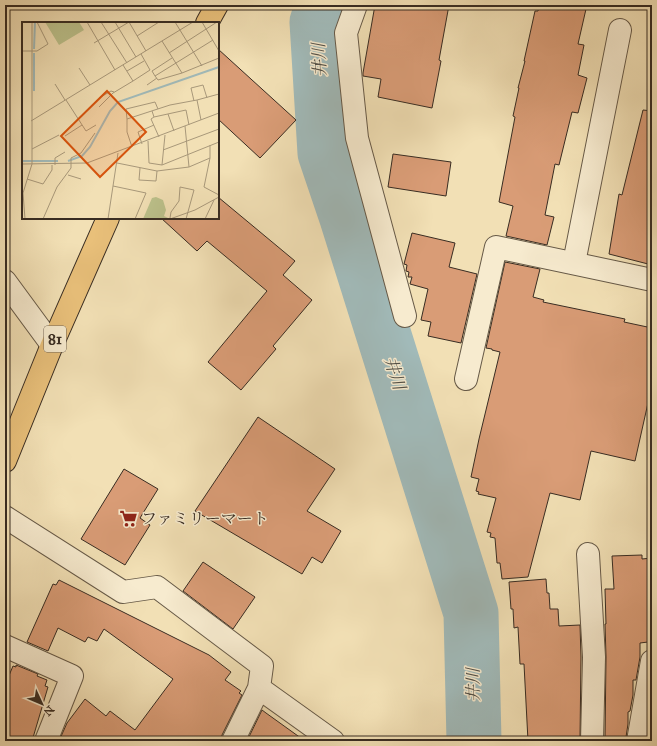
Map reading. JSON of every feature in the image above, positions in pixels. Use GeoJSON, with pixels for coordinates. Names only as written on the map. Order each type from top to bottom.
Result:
{"type":"FeatureCollection","features":[{"type":"Feature","properties":{"kind":"main road"},"geometry":{"type":"LineString","coordinates":[[208,22],[217,5]]}},
{"type":"Feature","properties":{"kind":"main road","name":"81"},"geometry":{"type":"LineString","coordinates":[[5,461],[52,346],[108,219]]}},
{"type":"Feature","properties":{"kind":"street"},"geometry":{"type":"LineString","coordinates":[[356,5],[346,33],[357,138],[404,316]]}},
{"type":"Feature","properties":{"kind":"street"},"geometry":{"type":"LineString","coordinates":[[574,263],[620,30]]}},
{"type":"Feature","properties":{"kind":"street"},"geometry":{"type":"LineString","coordinates":[[466,379],[496,247],[652,280]]}},
{"type":"Feature","properties":{"kind":"street"},"geometry":{"type":"LineString","coordinates":[[5,281],[52,346]]}},
{"type":"Feature","properties":{"kind":"street"},"geometry":{"type":"LineString","coordinates":[[5,518],[123,592],[157,586],[262,666],[259,688],[233,741]]}},
{"type":"Feature","properties":{"kind":"street"},"geometry":{"type":"LineString","coordinates":[[588,554],[594,657],[592,741]]}},
{"type":"Feature","properties":{"kind":"street"},"geometry":{"type":"LineString","coordinates":[[5,646],[72,676],[46,741]]}},
{"type":"Feature","properties":{"kind":"street"},"geometry":{"type":"LineString","coordinates":[[638,741],[652,661]]}},
{"type":"Feature","properties":{"kind":"street"},"geometry":{"type":"LineString","coordinates":[[259,688],[334,741]]}},
{"type":"Feature","properties":{"kind":"building"},"geometry":{"type":"Polygon","coordinates":[[[375,5],[449,5],[439,60],[441,61],[432,108],[378,97],[381,79],[363,76],[375,5]]]}},
{"type":"Feature","properties":{"kind":"building"},"geometry":{"type":"Polygon","coordinates":[[[539,5],[566,5],[586,9],[578,44],[584,45],[578,75],[587,78],[578,113],[572,112],[559,165],[555,164],[545,215],[554,217],[547,245],[506,236],[513,206],[499,202],[515,117],[513,116],[518,88],[535,11],[538,11],[539,5]]]}},
{"type":"Feature","properties":{"kind":"building"},"geometry":{"type":"Polygon","coordinates":[[[219,50],[296,120],[260,158],[219,120],[219,50]]]}},
{"type":"Feature","properties":{"kind":"building"},"geometry":{"type":"Polygon","coordinates":[[[643,110],[652,111],[652,265],[609,254],[619,194],[622,195],[643,110]]]}},
{"type":"Feature","properties":{"kind":"building"},"geometry":{"type":"Polygon","coordinates":[[[393,154],[451,162],[446,196],[388,187],[393,154]]]}},
{"type":"Feature","properties":{"kind":"building"},"geometry":{"type":"Polygon","coordinates":[[[219,198],[295,261],[283,275],[312,300],[273,346],[276,349],[241,390],[208,362],[267,291],[207,241],[197,251],[162,219],[219,219],[219,198]]]}},
{"type":"Feature","properties":{"kind":"building"},"geometry":{"type":"Polygon","coordinates":[[[412,233],[455,243],[449,267],[477,274],[461,343],[428,336],[431,322],[421,320],[428,289],[410,284],[412,277],[408,277],[409,272],[406,271],[407,265],[404,264],[412,233]]]}},
{"type":"Feature","properties":{"kind":"building"},"geometry":{"type":"Polygon","coordinates":[[[505,262],[540,269],[533,297],[544,300],[543,302],[625,319],[624,322],[652,328],[652,385],[635,461],[591,451],[580,500],[550,493],[528,577],[502,579],[500,563],[497,563],[495,538],[490,537],[491,533],[487,532],[496,498],[478,494],[479,492],[476,491],[479,479],[471,477],[500,352],[486,348],[505,262]]]}},
{"type":"Feature","properties":{"kind":"building"},"geometry":{"type":"Polygon","coordinates":[[[258,417],[335,469],[307,511],[341,531],[322,563],[312,557],[302,574],[195,511],[258,417]]]}},
{"type":"Feature","properties":{"kind":"building"},"geometry":{"type":"Polygon","coordinates":[[[124,469],[158,489],[140,518],[150,525],[125,565],[81,539],[124,469]]]}},
{"type":"Feature","properties":{"kind":"building"},"geometry":{"type":"Polygon","coordinates":[[[642,555],[642,559],[652,558],[652,607],[648,607],[648,642],[640,643],[640,657],[636,680],[633,680],[633,695],[630,711],[628,712],[626,737],[605,738],[605,589],[614,589],[612,556],[642,555]]]}},
{"type":"Feature","properties":{"kind":"building"},"geometry":{"type":"Polygon","coordinates":[[[203,562],[255,597],[233,629],[183,591],[203,562]]]}},
{"type":"Feature","properties":{"kind":"building"},"geometry":{"type":"Polygon","coordinates":[[[546,579],[550,609],[558,609],[559,626],[580,625],[580,739],[572,739],[572,741],[528,741],[524,664],[520,664],[518,627],[514,628],[509,582],[546,579]]]}},
{"type":"Feature","properties":{"kind":"building"},"geometry":{"type":"Polygon","coordinates":[[[59,580],[209,655],[231,672],[225,680],[241,691],[239,693],[242,695],[222,735],[221,741],[59,741],[67,723],[85,699],[106,716],[110,711],[135,730],[173,679],[104,629],[97,641],[88,637],[85,642],[58,628],[48,651],[27,642],[53,584],[56,585],[59,580]]]}},
{"type":"Feature","properties":{"kind":"building"},"geometry":{"type":"Polygon","coordinates":[[[16,665],[38,674],[37,676],[47,680],[45,686],[48,687],[32,741],[5,741],[5,685],[13,666],[16,667],[16,665]]]}},
{"type":"Feature","properties":{"kind":"building"},"geometry":{"type":"Polygon","coordinates":[[[262,710],[266,713],[305,741],[247,741],[262,710]]]}},
{"type":"Feature","properties":{"kind":"waterway","name":"井川"},"geometry":{"type":"LineString","coordinates":[[324,5],[317,22],[325,153],[347,218],[471,613],[474,741]]}},
{"type":"Feature","properties":{"kind":"place","name":"ファミリーマート"},"geometry":{"type":"Point","coordinates":[128,518]}}]}
